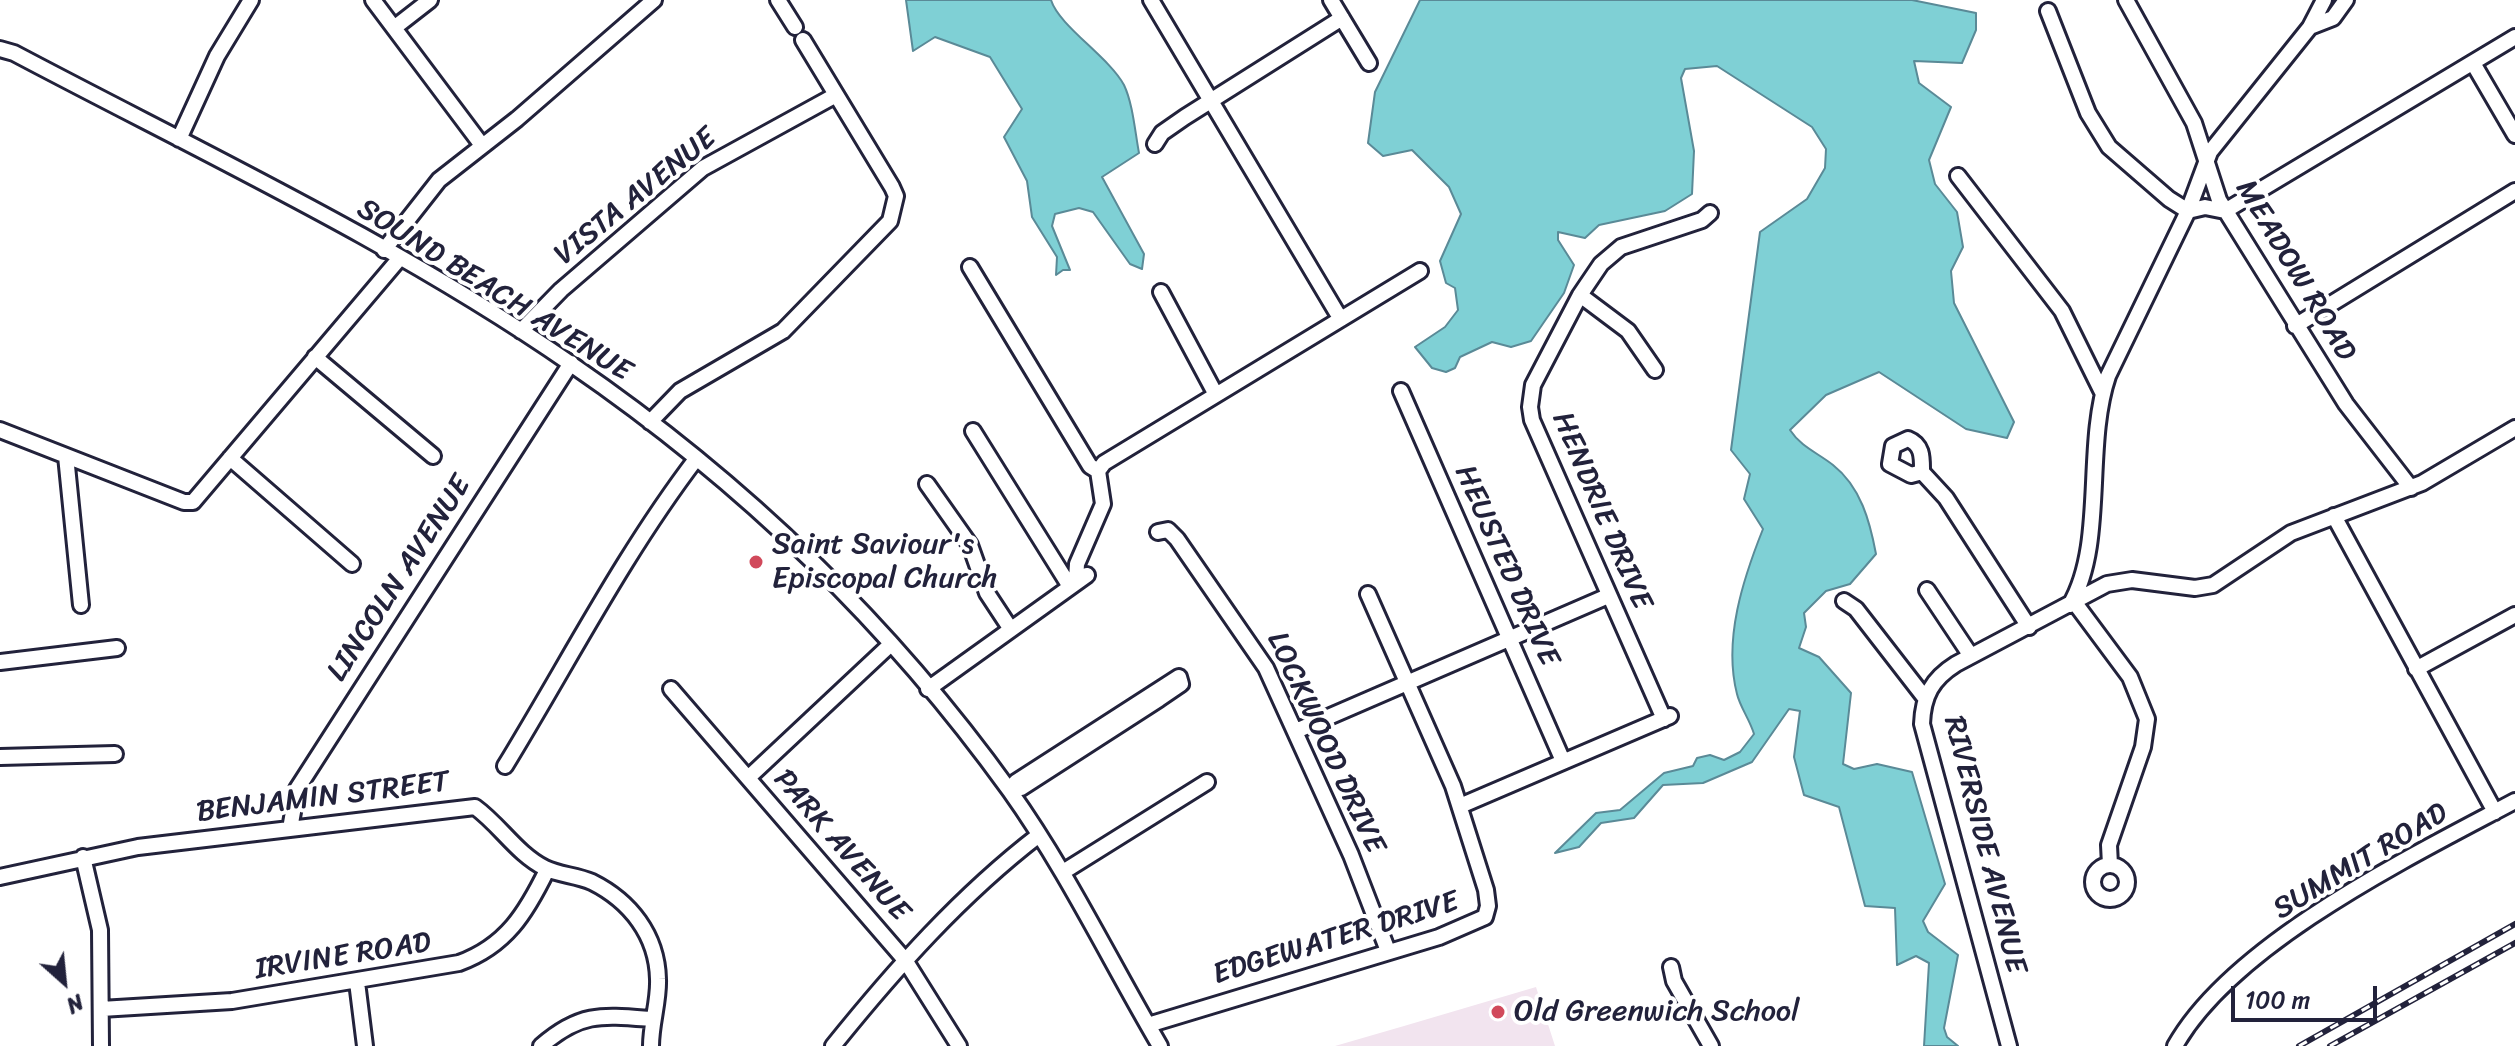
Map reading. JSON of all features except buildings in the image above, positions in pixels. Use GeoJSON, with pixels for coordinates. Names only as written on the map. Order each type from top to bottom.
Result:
{"type":"FeatureCollection","features":[{"type":"Feature","properties":{"kind":"street"},"geometry":{"type":"LineString","coordinates":[[179,139],[217,56],[251,0]]}},
{"type":"Feature","properties":{"kind":"street"},"geometry":{"type":"LineString","coordinates":[[373,0],[481,144]]}},
{"type":"Feature","properties":{"kind":"street"},"geometry":{"type":"LineString","coordinates":[[394,28],[430,0]]}},
{"type":"Feature","properties":{"kind":"street"},"geometry":{"type":"LineString","coordinates":[[384,250],[439,180],[481,144],[517,119],[654,0]]}},
{"type":"Feature","properties":{"kind":"street"},"geometry":{"type":"LineString","coordinates":[[650,422],[680,391],[783,331],[890,221],[896,196],[892,187],[778,0]]}},
{"type":"Feature","properties":{"kind":"street"},"geometry":{"type":"LineString","coordinates":[[1151,0],[1340,318]]}},
{"type":"Feature","properties":{"kind":"street"},"geometry":{"type":"LineString","coordinates":[[1331,0],[1369,63]]}},
{"type":"Feature","properties":{"kind":"street"},"geometry":{"type":"LineString","coordinates":[[2110,865],[2109,845],[2143,747],[2147,719],[2130,677],[2072,605],[2085,571],[2102,392],[2188,211],[2204,162],[2194,123],[2126,0]]}},
{"type":"Feature","properties":{"kind":"street","name":"MEADOW ROAD"},"geometry":{"type":"LineString","coordinates":[[2324,0],[2310,27],[2220,137],[2204,162],[2225,211],[2295,326],[2377,448],[2411,488]]}},
{"type":"Feature","properties":{"kind":"street"},"geometry":{"type":"LineString","coordinates":[[2310,27],[2333,18],[2346,0]]}},
{"type":"Feature","properties":{"kind":"street"},"geometry":{"type":"LineString","coordinates":[[2048,11],[2088,113],[2109,147],[2169,199],[2188,211],[2205,207],[2225,211],[2515,37]]}},
{"type":"Feature","properties":{"kind":"street"},"geometry":{"type":"LineString","coordinates":[[1155,144],[1162,133],[1342,18]]}},
{"type":"Feature","properties":{"kind":"street","name":"SOUND BEACH AVENUE"},"geometry":{"type":"LineString","coordinates":[[0,40],[7,51],[179,139],[384,250],[521,331],[571,363],[650,422],[761,511],[843,591],[891,644],[1010,791],[1063,872],[1160,1046]]}},
{"type":"Feature","properties":{"kind":"street"},"geometry":{"type":"LineString","coordinates":[[2473,63],[2515,135]]}},
{"type":"Feature","properties":{"kind":"street","name":"VISTA AVENUE"},"geometry":{"type":"LineString","coordinates":[[521,331],[579,274],[703,168],[836,95]]}},
{"type":"Feature","properties":{"kind":"street"},"geometry":{"type":"LineString","coordinates":[[1958,176],[2062,311],[2102,392]]}},
{"type":"Feature","properties":{"kind":"street"},"geometry":{"type":"LineString","coordinates":[[2295,326],[2515,191]]}},
{"type":"Feature","properties":{"kind":"street","name":"HENDRIE DRIVE"},"geometry":{"type":"LineString","coordinates":[[1563,761],[1667,717],[1608,596],[1530,407],[1533,385],[1580,295],[1601,264],[1621,247],[1702,220],[1710,213]]}},
{"type":"Feature","properties":{"kind":"street"},"geometry":{"type":"LineString","coordinates":[[0,430],[184,502],[193,502],[399,259]]}},
{"type":"Feature","properties":{"kind":"street"},"geometry":{"type":"LineString","coordinates":[[970,267],[1090,466],[1098,471]]}},
{"type":"Feature","properties":{"kind":"street"},"geometry":{"type":"LineString","coordinates":[[1077,580],[1077,564],[1103,504],[1098,471],[1104,463],[1420,271]]}},
{"type":"Feature","properties":{"kind":"street"},"geometry":{"type":"LineString","coordinates":[[1161,292],[1215,393]]}},
{"type":"Feature","properties":{"kind":"street"},"geometry":{"type":"LineString","coordinates":[[1580,295],[1628,331],[1655,370]]}},
{"type":"Feature","properties":{"kind":"street"},"geometry":{"type":"LineString","coordinates":[[315,357],[433,456]]}},
{"type":"Feature","properties":{"kind":"street","name":"LINCOLN AVENUE"},"geometry":{"type":"LineString","coordinates":[[290,829],[297,789],[571,363]]}},
{"type":"Feature","properties":{"kind":"street","name":"HEUSTED DRIVE"},"geometry":{"type":"LineString","coordinates":[[1401,391],[1563,761]]}},
{"type":"Feature","properties":{"kind":"street","name":"RIVERSIDE AVENUE"},"geometry":{"type":"LineString","coordinates":[[2009,1046],[1925,734],[1925,698],[1945,671],[2107,584],[2132,580],[2195,588],[2213,585],[2277,540],[2411,488],[2515,428]]}},
{"type":"Feature","properties":{"kind":"street"},"geometry":{"type":"LineString","coordinates":[[973,431],[1077,580]]}},
{"type":"Feature","properties":{"kind":"street"},"geometry":{"type":"LineString","coordinates":[[66,456],[81,605]]}},
{"type":"Feature","properties":{"kind":"street"},"geometry":{"type":"LineString","coordinates":[[230,458],[352,564]]}},
{"type":"Feature","properties":{"kind":"street"},"geometry":{"type":"LineString","coordinates":[[505,766],[644,532],[696,459]]}},
{"type":"Feature","properties":{"kind":"street"},"geometry":{"type":"LineString","coordinates":[[1922,472],[1946,498],[2029,627]]}},
{"type":"Feature","properties":{"kind":"street"},"geometry":{"type":"LineString","coordinates":[[927,484],[970,545],[987,593],[1010,628]]}},
{"type":"Feature","properties":{"kind":"street"},"geometry":{"type":"LineString","coordinates":[[2334,516],[2495,812]]}},
{"type":"Feature","properties":{"kind":"street","name":"LOCKWOOD DRIVE"},"geometry":{"type":"LineString","coordinates":[[1163,531],[1256,649],[1296,731],[1388,951]]}},
{"type":"Feature","properties":{"kind":"street"},"geometry":{"type":"LineString","coordinates":[[2085,571],[2107,584]]}},
{"type":"Feature","properties":{"kind":"street"},"geometry":{"type":"LineString","coordinates":[[928,689],[1077,580]]}},
{"type":"Feature","properties":{"kind":"street"},"geometry":{"type":"LineString","coordinates":[[1927,590],[1971,656]]}},
{"type":"Feature","properties":{"kind":"street"},"geometry":{"type":"LineString","coordinates":[[1368,594],[1460,806],[1563,761]]}},
{"type":"Feature","properties":{"kind":"street"},"geometry":{"type":"LineString","coordinates":[[1296,731],[1608,596]]}},
{"type":"Feature","properties":{"kind":"street"},"geometry":{"type":"LineString","coordinates":[[1844,601],[1856,609],[1925,698]]}},
{"type":"Feature","properties":{"kind":"street"},"geometry":{"type":"LineString","coordinates":[[2416,669],[2515,615]]}},
{"type":"Feature","properties":{"kind":"street"},"geometry":{"type":"LineString","coordinates":[[748,778],[891,644]]}},
{"type":"Feature","properties":{"kind":"street"},"geometry":{"type":"LineString","coordinates":[[0,662],[117,648]]}},
{"type":"Feature","properties":{"kind":"street"},"geometry":{"type":"LineString","coordinates":[[1181,678],[1181,684],[1159,699],[1021,788],[1010,791],[1016,782],[1172,679],[1181,678]]}},
{"type":"Feature","properties":{"kind":"street","name":"PARK AVENUE"},"geometry":{"type":"LineString","coordinates":[[671,689],[905,960],[959,1046]]}},
{"type":"Feature","properties":{"kind":"street"},"geometry":{"type":"LineString","coordinates":[[0,757],[115,754]]}},
{"type":"Feature","properties":{"kind":"street"},"geometry":{"type":"LineString","coordinates":[[1063,872],[1207,782]]}},
{"type":"Feature","properties":{"kind":"street","name":"SUMMIT ROAD"},"geometry":{"type":"LineString","coordinates":[[2175,1046],[2214,996],[2302,924],[2361,886],[2515,801]]}},
{"type":"Feature","properties":{"kind":"street","name":"EDGEWATER DRIVE"},"geometry":{"type":"LineString","coordinates":[[1148,1025],[1471,926],[1485,917],[1488,906],[1486,890],[1460,806]]}},
{"type":"Feature","properties":{"kind":"street","name":"BENJAMIN STREET"},"geometry":{"type":"LineString","coordinates":[[0,877],[83,857],[475,807],[527,857],[547,870],[571,873],[596,884],[620,898],[633,912],[655,951],[658,980],[651,1019],[651,1046]]}},
{"type":"Feature","properties":{"kind":"street"},"geometry":{"type":"LineString","coordinates":[[833,1046],[905,960],[985,878],[1039,835]]}},
{"type":"Feature","properties":{"kind":"street"},"geometry":{"type":"LineString","coordinates":[[83,857],[100,930],[101,1046]]}},
{"type":"Feature","properties":{"kind":"street","name":"IRVINE ROAD"},"geometry":{"type":"LineString","coordinates":[[101,1009],[188,1006],[440,969],[489,950],[521,919],[547,870]]}},
{"type":"Feature","properties":{"kind":"street"},"geometry":{"type":"LineString","coordinates":[[1671,967],[1674,981],[1711,1046]]}},
{"type":"Feature","properties":{"kind":"street"},"geometry":{"type":"LineString","coordinates":[[357,982],[365,1046]]}},
{"type":"Feature","properties":{"kind":"street"},"geometry":{"type":"LineString","coordinates":[[541,1046],[579,1019],[605,1015],[651,1019]]}},
{"type":"Feature","properties":{"kind":"shaded area","name":"Old Greenwich School"},"geometry":{"type":"Polygon","coordinates":[[[1536,987],[1555,1046],[1335,1046],[1404,1026],[1536,987]]]}},
{"type":"Feature","properties":{"kind":"water"},"geometry":{"type":"Polygon","coordinates":[[[906,0],[1051,0],[1064,20],[1117,74],[1130,101],[1139,153],[1102,177],[1144,254],[1142,269],[1130,264],[1093,212],[1079,208],[1055,214],[1052,226],[1070,270],[1056,275],[1057,257],[1032,217],[1027,181],[1004,137],[1022,109],[990,57],[935,37],[913,51],[906,0]]]}},
{"type":"Feature","properties":{"kind":"water"},"geometry":{"type":"Polygon","coordinates":[[[1420,0],[1912,0],[1976,13],[1976,30],[1962,63],[1914,61],[1919,83],[1951,107],[1929,160],[1935,184],[1957,212],[1963,247],[1951,271],[1954,303],[2014,422],[2007,438],[1966,429],[1879,372],[1826,395],[1790,430],[1804,445],[1843,474],[1863,506],[1871,530],[1876,554],[1850,584],[1826,591],[1804,613],[1806,627],[1799,648],[1819,657],[1851,693],[1843,764],[1854,769],[1877,764],[1912,772],[1945,884],[1923,921],[1928,932],[1958,955],[1944,1028],[1947,1037],[1958,1046],[1924,1046],[1929,963],[1916,956],[1897,965],[1895,908],[1865,906],[1839,807],[1804,795],[1794,757],[1800,711],[1789,709],[1752,762],[1703,783],[1663,785],[1634,818],[1601,823],[1579,847],[1555,853],[1596,813],[1620,810],[1664,773],[1693,766],[1697,758],[1710,755],[1724,760],[1740,752],[1754,734],[1737,694],[1732,652],[1742,589],[1763,529],[1744,499],[1750,474],[1731,450],[1760,232],[1807,199],[1825,168],[1826,149],[1812,127],[1717,66],[1685,69],[1681,78],[1694,151],[1692,194],[1665,211],[1599,225],[1585,238],[1558,232],[1558,240],[1574,265],[1564,293],[1531,341],[1511,347],[1492,342],[1460,357],[1455,368],[1446,372],[1432,368],[1415,347],[1445,327],[1458,310],[1455,288],[1446,283],[1440,261],[1461,214],[1449,187],[1412,150],[1383,156],[1368,143],[1375,92],[1420,0]]]}},
{"type":"Feature","properties":{"kind":"railway"},"geometry":{"type":"LineString","coordinates":[[2299,1046],[2515,924]]}},
{"type":"Feature","properties":{"kind":"railway"},"geometry":{"type":"LineString","coordinates":[[2330,1046],[2515,943]]}},
{"type":"Feature","properties":{"kind":"place","name":"Saint Saviour's Episcopal Church"},"geometry":{"type":"Point","coordinates":[756,562]}},
{"type":"Feature","properties":{"kind":"place","name":"Old Greenwich School"},"geometry":{"type":"Point","coordinates":[1498,1012]}}]}
